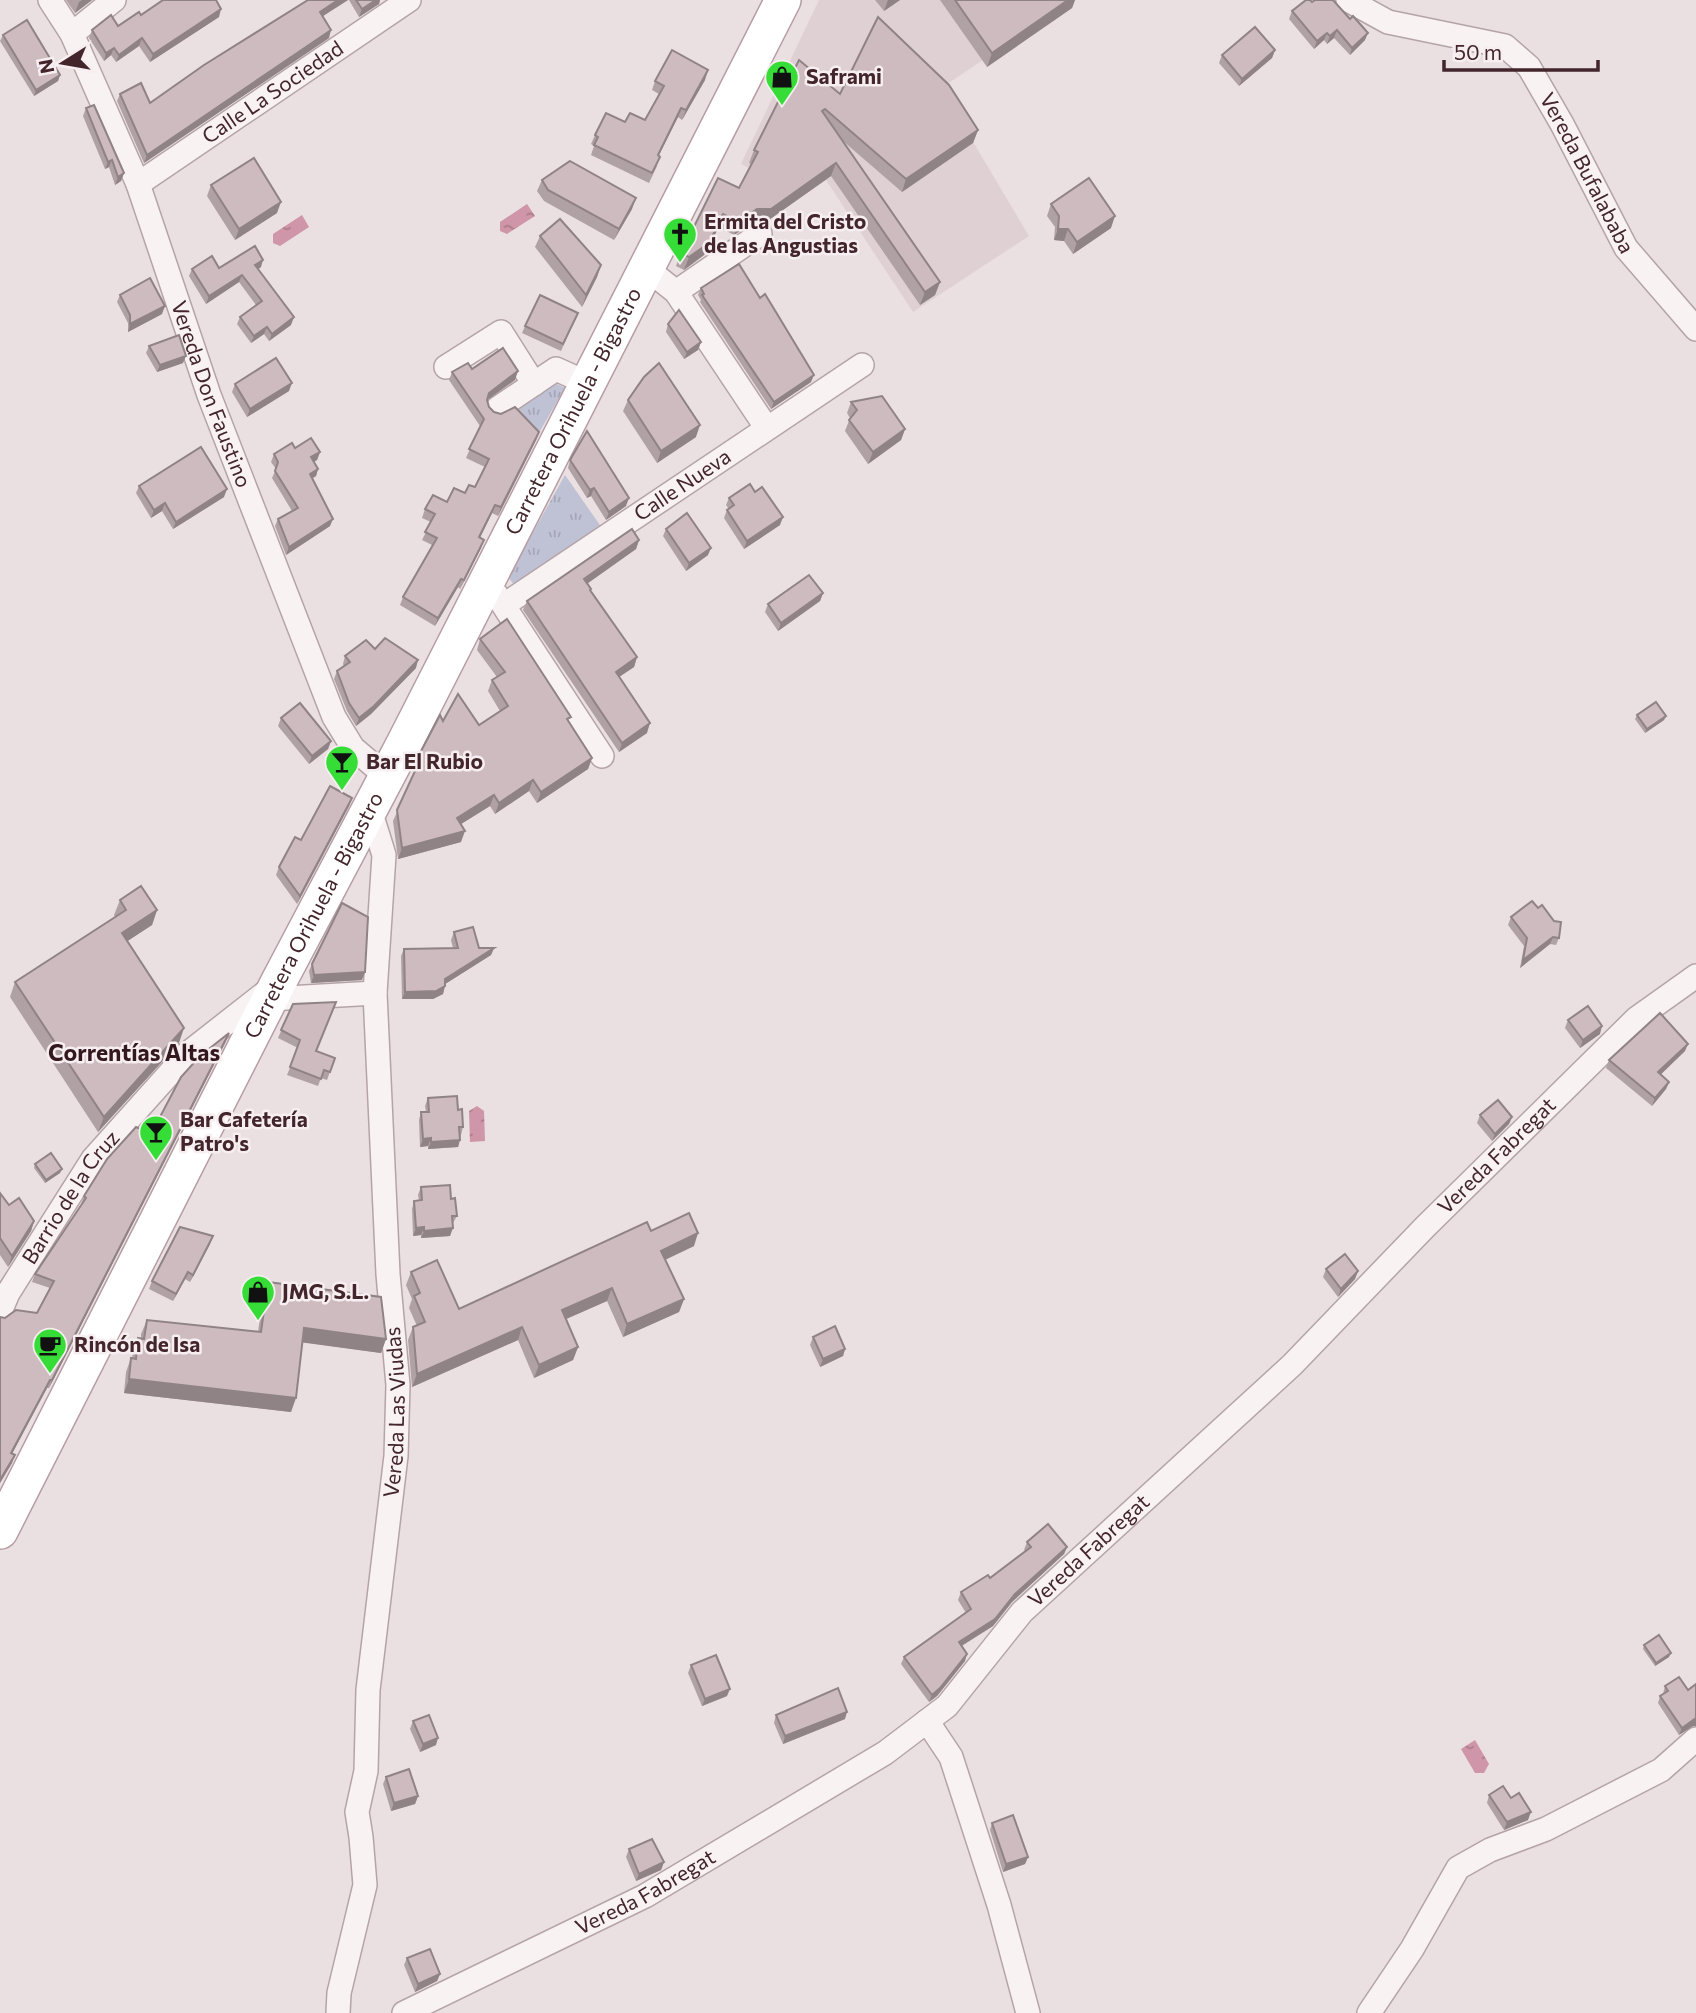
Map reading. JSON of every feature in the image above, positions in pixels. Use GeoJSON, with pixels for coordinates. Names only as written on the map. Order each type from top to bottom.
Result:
{"type":"FeatureCollection","features":[{"type":"Feature","properties":{"kind":"main road","name":"Carretera Orihuela - Bigastro"},"geometry":{"type":"LineString","coordinates":[[0,1531],[369,807],[495,592],[587,383],[783,0]]}},
{"type":"Feature","properties":{"kind":"street","name":"Vereda Don Faustino"},"geometry":{"type":"LineString","coordinates":[[50,0],[72,34],[138,184],[209,395],[334,717],[353,748],[387,777]]}},
{"type":"Feature","properties":{"kind":"street"},"geometry":{"type":"LineString","coordinates":[[72,34],[114,0]]}},
{"type":"Feature","properties":{"kind":"street","name":"Calle La Sociedad"},"geometry":{"type":"LineString","coordinates":[[138,184],[409,0]]}},
{"type":"Feature","properties":{"kind":"street","name":"Vereda Bufalababa"},"geometry":{"type":"LineString","coordinates":[[1348,0],[1388,22],[1505,46],[1529,67],[1562,124],[1626,248],[1696,329]]}},
{"type":"Feature","properties":{"kind":"street"},"geometry":{"type":"LineString","coordinates":[[676,292],[760,234]]}},
{"type":"Feature","properties":{"kind":"street"},"geometry":{"type":"LineString","coordinates":[[646,268],[676,292],[766,428]]}},
{"type":"Feature","properties":{"kind":"street"},"geometry":{"type":"LineString","coordinates":[[446,367],[501,332],[534,384]]}},
{"type":"Feature","properties":{"kind":"street","name":"Calle Nueva"},"geometry":{"type":"LineString","coordinates":[[495,592],[766,428],[862,365]]}},
{"type":"Feature","properties":{"kind":"street"},"geometry":{"type":"LineString","coordinates":[[498,408],[556,369],[587,383]]}},
{"type":"Feature","properties":{"kind":"street"},"geometry":{"type":"LineString","coordinates":[[495,592],[602,756]]}},
{"type":"Feature","properties":{"kind":"street","name":"Vereda Las Viudas"},"geometry":{"type":"LineString","coordinates":[[338,2013],[339,1993],[365,1885],[362,1837],[357,1812],[366,1772],[368,1690],[396,1456],[398,1385],[388,1274],[375,993],[384,855],[369,807]]}},
{"type":"Feature","properties":{"kind":"street","name":"Vereda Fabregat"},"geometry":{"type":"LineString","coordinates":[[404,2013],[645,1896],[885,1754],[947,1706],[1022,1612],[1292,1365],[1425,1227],[1637,1018],[1696,976]]}},
{"type":"Feature","properties":{"kind":"street"},"geometry":{"type":"LineString","coordinates":[[274,991],[375,993]]}},
{"type":"Feature","properties":{"kind":"street","name":"Barrio de la Cruz"},"geometry":{"type":"LineString","coordinates":[[0,1312],[8,1293],[93,1159],[187,1054],[274,991]]}},
{"type":"Feature","properties":{"kind":"street"},"geometry":{"type":"LineString","coordinates":[[927,1721],[951,1757],[999,1905],[1028,2013]]}},
{"type":"Feature","properties":{"kind":"street"},"geometry":{"type":"LineString","coordinates":[[1369,2013],[1412,1949],[1458,1868],[1490,1850],[1546,1829],[1661,1770],[1696,1739]]}},
{"type":"Feature","properties":{"kind":"shaded area"},"geometry":{"type":"Polygon","coordinates":[[[819,0],[1073,0],[941,88],[1029,236],[913,312],[826,180],[802,196],[741,164],[819,0]]]}},
{"type":"Feature","properties":{"kind":"green space"},"geometry":{"type":"Polygon","coordinates":[[[548,380],[565,388],[537,436],[498,417],[548,380]]]}},
{"type":"Feature","properties":{"kind":"green space"},"geometry":{"type":"Polygon","coordinates":[[[565,475],[602,528],[518,590],[508,577],[565,475]]]}},
{"type":"Feature","properties":{"kind":"water"},"geometry":{"type":"Polygon","coordinates":[[[527,204],[535,216],[507,234],[500,231],[500,222],[527,204]]]}},
{"type":"Feature","properties":{"kind":"water"},"geometry":{"type":"Polygon","coordinates":[[[302,215],[309,227],[280,246],[273,243],[273,234],[302,215]]]}},
{"type":"Feature","properties":{"kind":"water"},"geometry":{"type":"Polygon","coordinates":[[[477,1106],[484,1111],[485,1141],[470,1142],[469,1111],[477,1106]]]}},
{"type":"Feature","properties":{"kind":"water"},"geometry":{"type":"Polygon","coordinates":[[[1475,1740],[1489,1764],[1484,1773],[1475,1773],[1461,1749],[1475,1740]]]}},
{"type":"Feature","properties":{"kind":"building"},"geometry":{"type":"Polygon","coordinates":[[[163,0],[216,0],[221,9],[153,54],[142,38],[119,55],[114,48],[106,53],[92,30],[111,15],[118,26],[163,0]]]}},
{"type":"Feature","properties":{"kind":"building"},"geometry":{"type":"Polygon","coordinates":[[[308,0],[338,0],[320,12],[331,30],[147,155],[120,94],[141,83],[150,103],[204,65],[308,0]]]}},
{"type":"Feature","properties":{"kind":"building"},"geometry":{"type":"Polygon","coordinates":[[[356,0],[376,0],[362,9],[356,0]]]}},
{"type":"Feature","properties":{"kind":"building"},"geometry":{"type":"Polygon","coordinates":[[[955,0],[1068,0],[992,53],[955,0]]]}},
{"type":"Feature","properties":{"kind":"building"},"geometry":{"type":"Polygon","coordinates":[[[1306,0],[1333,0],[1350,19],[1353,16],[1368,33],[1352,48],[1337,30],[1330,36],[1327,33],[1317,41],[1292,11],[1306,0]]]}},
{"type":"Feature","properties":{"kind":"building"},"geometry":{"type":"Polygon","coordinates":[[[878,17],[949,85],[978,130],[906,179],[825,109],[822,111],[940,282],[925,292],[836,163],[771,209],[757,209],[739,222],[723,214],[709,243],[689,257],[681,253],[718,178],[739,188],[758,152],[754,150],[799,60],[840,94],[878,17]]]}},
{"type":"Feature","properties":{"kind":"building"},"geometry":{"type":"Polygon","coordinates":[[[27,20],[60,75],[36,90],[3,35],[27,20]]]}},
{"type":"Feature","properties":{"kind":"building"},"geometry":{"type":"Polygon","coordinates":[[[1255,27],[1275,50],[1242,79],[1222,55],[1255,27]]]}},
{"type":"Feature","properties":{"kind":"building"},"geometry":{"type":"Polygon","coordinates":[[[672,50],[708,70],[686,110],[681,108],[652,173],[594,145],[598,137],[595,135],[606,113],[625,122],[630,113],[645,120],[664,86],[655,81],[672,50]]]}},
{"type":"Feature","properties":{"kind":"building"},"geometry":{"type":"Polygon","coordinates":[[[94,105],[124,173],[118,177],[112,160],[108,162],[86,108],[94,105]]]}},
{"type":"Feature","properties":{"kind":"building"},"geometry":{"type":"Polygon","coordinates":[[[254,158],[281,202],[239,229],[211,185],[254,158]]]}},
{"type":"Feature","properties":{"kind":"building"},"geometry":{"type":"Polygon","coordinates":[[[570,161],[636,198],[619,229],[548,190],[542,180],[570,161]]]}},
{"type":"Feature","properties":{"kind":"building"},"geometry":{"type":"Polygon","coordinates":[[[1089,178],[1115,216],[1077,242],[1068,229],[1058,229],[1059,216],[1051,204],[1089,178]]]}},
{"type":"Feature","properties":{"kind":"building"},"geometry":{"type":"Polygon","coordinates":[[[560,219],[601,265],[586,295],[540,236],[560,219]]]}},
{"type":"Feature","properties":{"kind":"building"},"geometry":{"type":"Polygon","coordinates":[[[255,246],[263,260],[255,265],[294,317],[272,334],[267,327],[254,336],[240,317],[262,301],[242,275],[209,296],[192,269],[212,256],[219,268],[255,246]]]}},
{"type":"Feature","properties":{"kind":"building"},"geometry":{"type":"Polygon","coordinates":[[[739,264],[760,298],[765,294],[814,375],[774,402],[702,295],[704,294],[701,288],[739,264]]]}},
{"type":"Feature","properties":{"kind":"building"},"geometry":{"type":"Polygon","coordinates":[[[150,278],[165,306],[130,324],[130,315],[120,295],[150,278]]]}},
{"type":"Feature","properties":{"kind":"building"},"geometry":{"type":"Polygon","coordinates":[[[540,295],[578,313],[563,344],[525,326],[540,295]]]}},
{"type":"Feature","properties":{"kind":"building"},"geometry":{"type":"Polygon","coordinates":[[[679,310],[701,342],[687,352],[668,324],[679,310]]]}},
{"type":"Feature","properties":{"kind":"building"},"geometry":{"type":"Polygon","coordinates":[[[179,335],[186,356],[160,365],[149,346],[179,335]]]}},
{"type":"Feature","properties":{"kind":"building"},"geometry":{"type":"Polygon","coordinates":[[[503,348],[518,371],[489,393],[489,407],[501,414],[515,407],[539,432],[501,507],[495,505],[479,537],[484,540],[464,580],[461,579],[438,618],[403,597],[437,538],[425,532],[435,514],[425,509],[433,495],[447,502],[454,488],[465,493],[469,485],[475,487],[489,459],[469,449],[484,419],[452,372],[468,363],[472,369],[503,348]]]}},
{"type":"Feature","properties":{"kind":"building"},"geometry":{"type":"Polygon","coordinates":[[[276,358],[292,383],[250,409],[235,384],[276,358]]]}},
{"type":"Feature","properties":{"kind":"building"},"geometry":{"type":"Polygon","coordinates":[[[659,363],[700,425],[661,451],[628,400],[644,377],[659,363]]]}},
{"type":"Feature","properties":{"kind":"building"},"geometry":{"type":"Polygon","coordinates":[[[882,396],[905,429],[873,452],[849,420],[857,410],[851,402],[882,396]]]}},
{"type":"Feature","properties":{"kind":"building"},"geometry":{"type":"Polygon","coordinates":[[[587,431],[629,498],[609,512],[594,488],[590,490],[570,460],[587,431]]]}},
{"type":"Feature","properties":{"kind":"building"},"geometry":{"type":"Polygon","coordinates":[[[311,438],[320,452],[311,457],[318,469],[310,474],[333,519],[289,547],[278,519],[298,508],[275,471],[278,462],[274,454],[292,443],[295,448],[311,438]]]}},
{"type":"Feature","properties":{"kind":"building"},"geometry":{"type":"Polygon","coordinates":[[[201,447],[227,489],[176,522],[165,503],[154,510],[139,486],[201,447]]]}},
{"type":"Feature","properties":{"kind":"building"},"geometry":{"type":"Polygon","coordinates":[[[750,484],[755,492],[762,487],[783,517],[747,541],[727,510],[734,505],[729,498],[750,484]]]}},
{"type":"Feature","properties":{"kind":"building"},"geometry":{"type":"Polygon","coordinates":[[[687,513],[711,548],[689,563],[666,529],[687,513]]]}},
{"type":"Feature","properties":{"kind":"building"},"geometry":{"type":"Polygon","coordinates":[[[632,529],[639,540],[584,579],[637,657],[616,672],[650,723],[622,743],[527,601],[632,529]]]}},
{"type":"Feature","properties":{"kind":"building"},"geometry":{"type":"Polygon","coordinates":[[[809,575],[823,593],[781,623],[768,604],[809,575]]]}},
{"type":"Feature","properties":{"kind":"building"},"geometry":{"type":"Polygon","coordinates":[[[507,619],[571,717],[567,719],[592,758],[541,792],[533,780],[499,803],[494,795],[457,818],[465,831],[402,848],[397,810],[421,758],[419,755],[440,715],[443,721],[458,694],[479,725],[508,706],[492,680],[505,672],[480,639],[507,619]]]}},
{"type":"Feature","properties":{"kind":"building"},"geometry":{"type":"Polygon","coordinates":[[[385,638],[418,660],[359,718],[349,703],[337,671],[350,662],[345,656],[366,640],[375,649],[385,638]]]}},
{"type":"Feature","properties":{"kind":"building"},"geometry":{"type":"Polygon","coordinates":[[[1656,702],[1666,716],[1647,729],[1637,715],[1656,702]]]}},
{"type":"Feature","properties":{"kind":"building"},"geometry":{"type":"Polygon","coordinates":[[[300,703],[331,741],[312,756],[281,718],[300,703]]]}},
{"type":"Feature","properties":{"kind":"building"},"geometry":{"type":"Polygon","coordinates":[[[330,786],[352,798],[300,896],[279,867],[295,837],[301,840],[330,786]]]}},
{"type":"Feature","properties":{"kind":"building"},"geometry":{"type":"Polygon","coordinates":[[[141,886],[157,910],[122,933],[184,1028],[104,1117],[15,982],[126,910],[120,900],[141,886]]]}},
{"type":"Feature","properties":{"kind":"building"},"geometry":{"type":"Polygon","coordinates":[[[1532,901],[1538,908],[1542,905],[1554,921],[1561,922],[1559,938],[1553,937],[1523,960],[1527,938],[1511,917],[1532,901]]]}},
{"type":"Feature","properties":{"kind":"building"},"geometry":{"type":"Polygon","coordinates":[[[342,903],[368,917],[365,972],[314,975],[312,964],[342,903]]]}},
{"type":"Feature","properties":{"kind":"building"},"geometry":{"type":"Polygon","coordinates":[[[473,927],[479,948],[494,948],[445,979],[445,986],[436,991],[405,992],[404,949],[458,948],[454,932],[473,927]]]}},
{"type":"Feature","properties":{"kind":"building"},"geometry":{"type":"Polygon","coordinates":[[[336,1002],[316,1051],[335,1058],[330,1072],[324,1070],[321,1079],[290,1067],[300,1040],[281,1030],[293,1004],[336,1002]]]}},
{"type":"Feature","properties":{"kind":"building"},"geometry":{"type":"Polygon","coordinates":[[[1588,1006],[1602,1026],[1583,1040],[1568,1020],[1588,1006]]]}},
{"type":"Feature","properties":{"kind":"building"},"geometry":{"type":"Polygon","coordinates":[[[1660,1013],[1688,1044],[1658,1072],[1669,1082],[1655,1098],[1609,1060],[1660,1013]]]}},
{"type":"Feature","properties":{"kind":"building"},"geometry":{"type":"Polygon","coordinates":[[[229,1033],[52,1380],[11,1453],[15,1455],[0,1480],[0,1317],[5,1318],[16,1310],[37,1313],[54,1281],[35,1274],[86,1198],[84,1196],[107,1159],[136,1127],[151,1134],[181,1077],[200,1056],[229,1033]]]}},
{"type":"Feature","properties":{"kind":"building"},"geometry":{"type":"Polygon","coordinates":[[[457,1096],[458,1110],[462,1109],[463,1127],[459,1127],[460,1140],[431,1142],[431,1138],[423,1139],[421,1112],[429,1112],[428,1098],[457,1096]]]}},
{"type":"Feature","properties":{"kind":"building"},"geometry":{"type":"Polygon","coordinates":[[[1498,1100],[1512,1117],[1495,1134],[1480,1115],[1498,1100]]]}},
{"type":"Feature","properties":{"kind":"building"},"geometry":{"type":"Polygon","coordinates":[[[51,1153],[62,1169],[46,1180],[35,1164],[51,1153]]]}},
{"type":"Feature","properties":{"kind":"building"},"geometry":{"type":"Polygon","coordinates":[[[450,1185],[451,1199],[455,1198],[457,1216],[452,1216],[453,1228],[424,1231],[424,1227],[416,1228],[414,1201],[422,1200],[421,1187],[450,1185]]]}},
{"type":"Feature","properties":{"kind":"building"},"geometry":{"type":"Polygon","coordinates":[[[0,1193],[9,1205],[19,1198],[34,1221],[12,1256],[0,1238],[0,1193]]]}},
{"type":"Feature","properties":{"kind":"building"},"geometry":{"type":"Polygon","coordinates":[[[689,1213],[698,1233],[661,1251],[684,1299],[627,1324],[612,1288],[562,1310],[578,1347],[539,1365],[522,1327],[417,1374],[413,1327],[425,1322],[414,1296],[420,1293],[411,1272],[437,1260],[459,1309],[647,1222],[651,1231],[689,1213]]]}},
{"type":"Feature","properties":{"kind":"building"},"geometry":{"type":"Polygon","coordinates":[[[180,1227],[213,1236],[193,1275],[188,1272],[176,1294],[152,1281],[180,1227]]]}},
{"type":"Feature","properties":{"kind":"building"},"geometry":{"type":"Polygon","coordinates":[[[1345,1254],[1358,1271],[1341,1289],[1326,1269],[1345,1254]]]}},
{"type":"Feature","properties":{"kind":"building"},"geometry":{"type":"Polygon","coordinates":[[[268,1282],[381,1297],[386,1339],[304,1328],[296,1398],[129,1379],[131,1358],[136,1359],[138,1338],[144,1339],[147,1320],[261,1332],[268,1282]]]}},
{"type":"Feature","properties":{"kind":"building"},"geometry":{"type":"Polygon","coordinates":[[[835,1326],[845,1349],[823,1359],[813,1337],[835,1326]]]}},
{"type":"Feature","properties":{"kind":"building"},"geometry":{"type":"Polygon","coordinates":[[[1048,1524],[1067,1547],[1015,1594],[995,1619],[959,1642],[967,1654],[932,1695],[904,1657],[971,1609],[961,1592],[988,1575],[990,1578],[1031,1547],[1027,1542],[1048,1524]]]}},
{"type":"Feature","properties":{"kind":"building"},"geometry":{"type":"Polygon","coordinates":[[[1659,1635],[1671,1653],[1656,1663],[1644,1645],[1659,1635]]]}},
{"type":"Feature","properties":{"kind":"building"},"geometry":{"type":"Polygon","coordinates":[[[716,1655],[730,1689],[705,1699],[691,1665],[716,1655]]]}},
{"type":"Feature","properties":{"kind":"building"},"geometry":{"type":"Polygon","coordinates":[[[1679,1677],[1688,1690],[1696,1684],[1696,1718],[1682,1728],[1660,1696],[1668,1691],[1665,1686],[1679,1677]]]}},
{"type":"Feature","properties":{"kind":"building"},"geometry":{"type":"Polygon","coordinates":[[[838,1688],[847,1712],[785,1736],[776,1715],[838,1688]]]}},
{"type":"Feature","properties":{"kind":"building"},"geometry":{"type":"Polygon","coordinates":[[[429,1715],[438,1738],[423,1744],[413,1721],[429,1715]]]}},
{"type":"Feature","properties":{"kind":"building"},"geometry":{"type":"Polygon","coordinates":[[[409,1769],[418,1796],[394,1803],[386,1777],[409,1769]]]}},
{"type":"Feature","properties":{"kind":"building"},"geometry":{"type":"Polygon","coordinates":[[[1503,1786],[1511,1798],[1519,1793],[1531,1812],[1507,1822],[1489,1795],[1503,1786]]]}},
{"type":"Feature","properties":{"kind":"building"},"geometry":{"type":"Polygon","coordinates":[[[1013,1815],[1028,1857],[1006,1864],[992,1823],[1013,1815]]]}},
{"type":"Feature","properties":{"kind":"building"},"geometry":{"type":"Polygon","coordinates":[[[652,1839],[664,1862],[639,1874],[629,1849],[652,1839]]]}},
{"type":"Feature","properties":{"kind":"building"},"geometry":{"type":"Polygon","coordinates":[[[430,1949],[440,1974],[418,1984],[407,1958],[430,1949]]]}},
{"type":"Feature","properties":{"kind":"place","name":"Saframi"},"geometry":{"type":"Point","coordinates":[782,107]}},
{"type":"Feature","properties":{"kind":"place","name":"Ermita del Cristo de las Angustias"},"geometry":{"type":"Point","coordinates":[680,264]}},
{"type":"Feature","properties":{"kind":"place","name":"Bar El Rubio"},"geometry":{"type":"Point","coordinates":[342,792]}},
{"type":"Feature","properties":{"kind":"place","name":"Bar Cafetería Patro's"},"geometry":{"type":"Point","coordinates":[156,1162]}},
{"type":"Feature","properties":{"kind":"place","name":"JMG, S.L."},"geometry":{"type":"Point","coordinates":[258,1322]}},
{"type":"Feature","properties":{"kind":"place","name":"Rincón de Isa"},"geometry":{"type":"Point","coordinates":[50,1375]}},
{"type":"Feature","properties":{"kind":"district","name":"Correntías Altas"},"geometry":{"type":"Point","coordinates":[134,1053]}}]}
